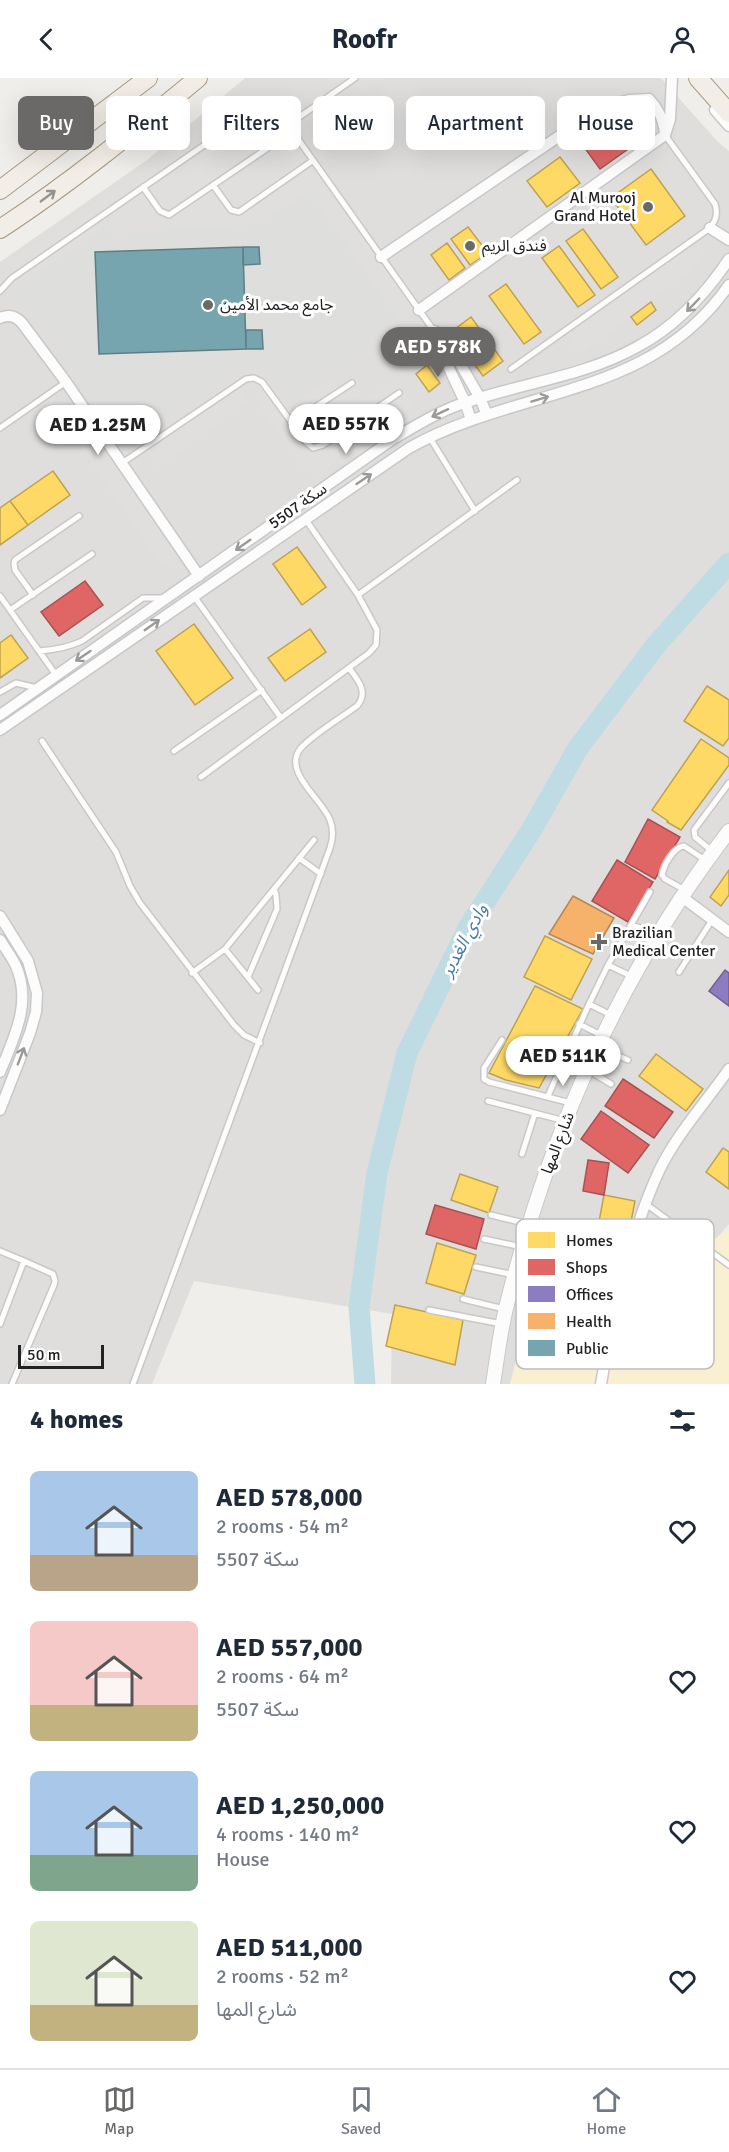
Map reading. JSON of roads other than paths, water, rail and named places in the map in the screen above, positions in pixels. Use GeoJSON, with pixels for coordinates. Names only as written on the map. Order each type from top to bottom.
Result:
{"type":"FeatureCollection","features":[{"type":"Feature","properties":{"kind":"main road"},"geometry":{"type":"LineString","coordinates":[[0,190],[148,78]]}},
{"type":"Feature","properties":{"kind":"main road"},"geometry":{"type":"LineString","coordinates":[[0,230],[136,129],[198,78]]}},
{"type":"Feature","properties":{"kind":"main road"},"geometry":{"type":"LineString","coordinates":[[698,78],[729,113]]}},
{"type":"Feature","properties":{"kind":"street"},"geometry":{"type":"LineString","coordinates":[[419,310],[665,135],[670,118],[672,78]]}},
{"type":"Feature","properties":{"kind":"street"},"geometry":{"type":"LineString","coordinates":[[688,78],[729,126]]}},
{"type":"Feature","properties":{"kind":"street"},"geometry":{"type":"LineString","coordinates":[[381,257],[602,106],[629,100],[649,99],[656,106],[663,121],[665,135]]}},
{"type":"Feature","properties":{"kind":"street"},"geometry":{"type":"LineString","coordinates":[[710,228],[729,240]]}},
{"type":"Feature","properties":{"kind":"street","name":"سكة 5507"},"geometry":{"type":"LineString","coordinates":[[0,715],[393,439],[465,402],[584,369],[638,347],[662,332],[704,293],[729,259]]}},
{"type":"Feature","properties":{"kind":"street","name":"سكة 5507"},"geometry":{"type":"LineString","coordinates":[[0,730],[409,448],[451,426],[625,371],[678,339],[702,318],[729,285]]}},
{"type":"Feature","properties":{"kind":"street"},"geometry":{"type":"LineString","coordinates":[[0,318],[7,315],[19,319],[66,382],[199,576]]}},
{"type":"Feature","properties":{"kind":"street"},"geometry":{"type":"LineString","coordinates":[[434,331],[446,339],[480,398],[487,415]]}},
{"type":"Feature","properties":{"kind":"street"},"geometry":{"type":"LineString","coordinates":[[434,331],[471,420]]}},
{"type":"Feature","properties":{"kind":"street","name":"شارع المها"},"geometry":{"type":"LineString","coordinates":[[531,1219],[539,1192],[599,1040],[657,934],[729,831]]}},
{"type":"Feature","properties":{"kind":"street"},"geometry":{"type":"LineString","coordinates":[[684,894],[729,932]]}},
{"type":"Feature","properties":{"kind":"street"},"geometry":{"type":"LineString","coordinates":[[0,916],[28,961],[37,993],[36,1012],[30,1033],[0,1110]]}},
{"type":"Feature","properties":{"kind":"street"},"geometry":{"type":"LineString","coordinates":[[0,940],[15,965],[21,981],[22,993],[22,1009],[18,1028],[0,1072]]}},
{"type":"Feature","properties":{"kind":"street"},"geometry":{"type":"LineString","coordinates":[[642,1219],[665,1161],[729,1069]]}},
{"type":"Feature","properties":{"kind":"street","name":"شارع المها"},"geometry":{"type":"LineString","coordinates":[[493,1384],[506,1309],[516,1272]]}},
{"type":"Feature","properties":{"kind":"street"},"geometry":{"type":"LineString","coordinates":[[601,1384],[603,1369]]}},
{"type":"Feature","properties":{"kind":"lane"},"geometry":{"type":"LineString","coordinates":[[301,116],[355,78]]}},
{"type":"Feature","properties":{"kind":"lane"},"geometry":{"type":"LineString","coordinates":[[511,369],[710,228],[717,217],[716,204],[665,135]]}},
{"type":"Feature","properties":{"kind":"lane"},"geometry":{"type":"LineString","coordinates":[[301,144],[434,331]]}},
{"type":"Feature","properties":{"kind":"lane"},"geometry":{"type":"LineString","coordinates":[[0,291],[12,278],[202,146]]}},
{"type":"Feature","properties":{"kind":"lane"},"geometry":{"type":"LineString","coordinates":[[142,187],[160,211],[166,215],[265,150]]}},
{"type":"Feature","properties":{"kind":"lane"},"geometry":{"type":"LineString","coordinates":[[213,185],[231,210],[239,212],[312,161]]}},
{"type":"Feature","properties":{"kind":"lane"},"geometry":{"type":"LineString","coordinates":[[121,464],[246,379],[254,378],[262,382],[308,446],[318,447],[399,393]]}},
{"type":"Feature","properties":{"kind":"lane"},"geometry":{"type":"LineString","coordinates":[[0,428],[66,382]]}},
{"type":"Feature","properties":{"kind":"lane"},"geometry":{"type":"LineString","coordinates":[[291,423],[352,383]]}},
{"type":"Feature","properties":{"kind":"lane"},"geometry":{"type":"LineString","coordinates":[[429,437],[475,511]]}},
{"type":"Feature","properties":{"kind":"lane"},"geometry":{"type":"LineString","coordinates":[[358,595],[517,480]]}},
{"type":"Feature","properties":{"kind":"lane"},"geometry":{"type":"LineString","coordinates":[[33,595],[15,570],[15,560],[79,516]]}},
{"type":"Feature","properties":{"kind":"lane"},"geometry":{"type":"LineString","coordinates":[[201,777],[373,650],[378,640],[377,630],[358,595],[305,519]]}},
{"type":"Feature","properties":{"kind":"lane"},"geometry":{"type":"LineString","coordinates":[[10,610],[92,554]]}},
{"type":"Feature","properties":{"kind":"lane"},"geometry":{"type":"LineString","coordinates":[[0,596],[56,675]]}},
{"type":"Feature","properties":{"kind":"lane"},"geometry":{"type":"LineString","coordinates":[[39,651],[62,649],[82,641],[143,598],[151,596],[168,598]]}},
{"type":"Feature","properties":{"kind":"lane"},"geometry":{"type":"LineString","coordinates":[[194,596],[281,718]]}},
{"type":"Feature","properties":{"kind":"lane"},"geometry":{"type":"LineString","coordinates":[[133,1384],[332,842],[332,828],[327,814],[299,776],[297,758],[301,747],[362,700],[363,688],[349,668]]}},
{"type":"Feature","properties":{"kind":"lane"},"geometry":{"type":"LineString","coordinates":[[0,692],[16,683],[39,688]]}},
{"type":"Feature","properties":{"kind":"lane"},"geometry":{"type":"LineString","coordinates":[[174,751],[262,690]]}},
{"type":"Feature","properties":{"kind":"lane"},"geometry":{"type":"LineString","coordinates":[[42,741],[116,852],[130,886],[140,903],[238,1030],[260,1043]]}},
{"type":"Feature","properties":{"kind":"lane"},"geometry":{"type":"LineString","coordinates":[[710,857],[695,837],[694,830],[729,783]]}},
{"type":"Feature","properties":{"kind":"lane"},"geometry":{"type":"LineString","coordinates":[[192,973],[225,949],[314,840]]}},
{"type":"Feature","properties":{"kind":"lane"},"geometry":{"type":"LineString","coordinates":[[684,894],[662,875],[677,848],[684,846],[710,857]]}},
{"type":"Feature","properties":{"kind":"lane"},"geometry":{"type":"LineString","coordinates":[[299,858],[321,874]]}},
{"type":"Feature","properties":{"kind":"lane"},"geometry":{"type":"LineString","coordinates":[[248,977],[277,909],[274,889]]}},
{"type":"Feature","properties":{"kind":"lane"},"geometry":{"type":"LineString","coordinates":[[548,1096],[608,965],[650,892]]}},
{"type":"Feature","properties":{"kind":"lane"},"geometry":{"type":"LineString","coordinates":[[679,972],[712,920]]}},
{"type":"Feature","properties":{"kind":"lane"},"geometry":{"type":"LineString","coordinates":[[632,924],[657,934]]}},
{"type":"Feature","properties":{"kind":"lane"},"geometry":{"type":"LineString","coordinates":[[225,949],[258,990]]}},
{"type":"Feature","properties":{"kind":"lane"},"geometry":{"type":"LineString","coordinates":[[608,965],[633,977]]}},
{"type":"Feature","properties":{"kind":"lane"},"geometry":{"type":"LineString","coordinates":[[589,1004],[612,1015]]}},
{"type":"Feature","properties":{"kind":"lane"},"geometry":{"type":"LineString","coordinates":[[579,1024],[628,1060]]}},
{"type":"Feature","properties":{"kind":"lane"},"geometry":{"type":"LineString","coordinates":[[502,1040],[484,1068],[483,1079],[573,1104]]}},
{"type":"Feature","properties":{"kind":"lane"},"geometry":{"type":"LineString","coordinates":[[587,1070],[611,1084]]}},
{"type":"Feature","properties":{"kind":"lane"},"geometry":{"type":"LineString","coordinates":[[488,1101],[566,1121]]}},
{"type":"Feature","properties":{"kind":"lane"},"geometry":{"type":"LineString","coordinates":[[522,1154],[535,1113]]}},
{"type":"Feature","properties":{"kind":"lane"},"geometry":{"type":"LineString","coordinates":[[646,1204],[666,1219]]}},
{"type":"Feature","properties":{"kind":"lane"},"geometry":{"type":"LineString","coordinates":[[490,1215],[516,1221]]}},
{"type":"Feature","properties":{"kind":"lane"},"geometry":{"type":"LineString","coordinates":[[484,1239],[516,1246]]}},
{"type":"Feature","properties":{"kind":"lane"},"geometry":{"type":"LineString","coordinates":[[0,1251],[52,1274],[55,1281],[12,1384]]}},
{"type":"Feature","properties":{"kind":"lane"},"geometry":{"type":"LineString","coordinates":[[714,1254],[729,1265]]}},
{"type":"Feature","properties":{"kind":"lane"},"geometry":{"type":"LineString","coordinates":[[0,1324],[24,1261]]}},
{"type":"Feature","properties":{"kind":"lane"},"geometry":{"type":"LineString","coordinates":[[476,1267],[515,1276]]}},
{"type":"Feature","properties":{"kind":"lane"},"geometry":{"type":"LineString","coordinates":[[463,1299],[506,1309]]}},
{"type":"Feature","properties":{"kind":"lane"},"geometry":{"type":"LineString","coordinates":[[429,1310],[503,1324]]}},
{"type":"Feature","properties":{"kind":"waterway","name":"وادي الغدير"},"geometry":{"type":"LineString","coordinates":[[365,1384],[359,1307],[377,1173],[407,1053],[468,928],[532,829],[578,748],[656,645],[729,563]]}},
{"type":"Feature","properties":{"kind":"place","name":"Al Murooj Grand Hotel"},"geometry":{"type":"Point","coordinates":[648,207]}},
{"type":"Feature","properties":{"kind":"place","name":"فندق الريم"},"geometry":{"type":"Point","coordinates":[470,246]}},
{"type":"Feature","properties":{"kind":"place","name":"جامع محمد الأمين"},"geometry":{"type":"Point","coordinates":[208,305]}},
{"type":"Feature","properties":{"kind":"place","name":"Brazilian Medical Center"},"geometry":{"type":"Point","coordinates":[599,942]}}]}
